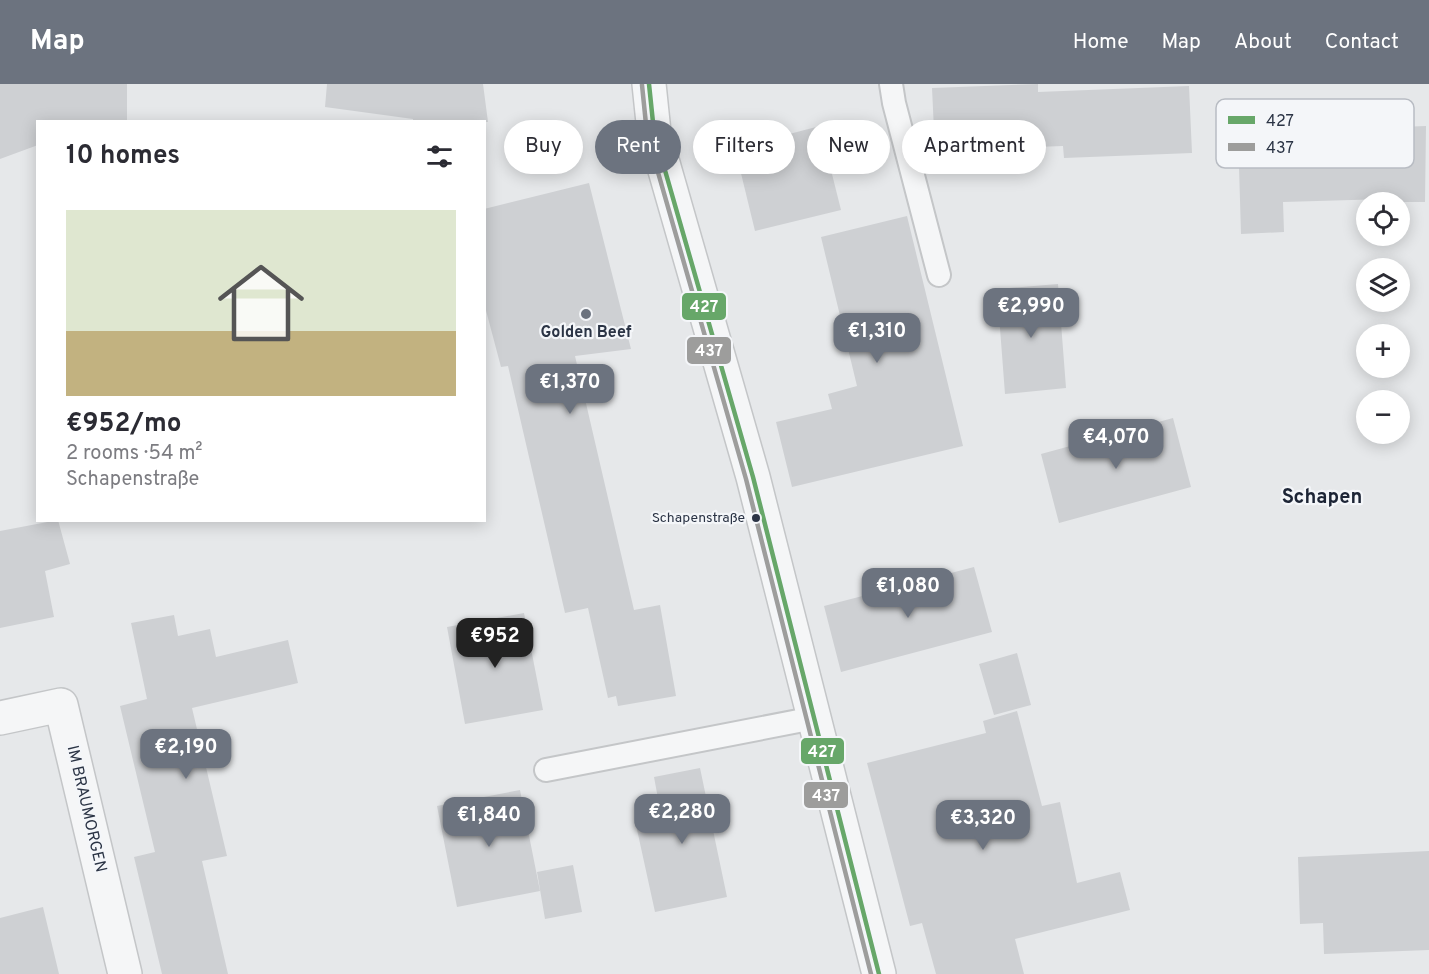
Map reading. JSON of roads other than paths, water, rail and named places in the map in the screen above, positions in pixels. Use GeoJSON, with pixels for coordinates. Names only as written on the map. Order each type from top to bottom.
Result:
{"type":"FeatureCollection","features":[{"type":"Feature","properties":{"kind":"street"},"geometry":{"type":"LineString","coordinates":[[649,84],[654,132],[753,477],[879,974]]}},
{"type":"Feature","properties":{"kind":"street","name":"IM BRAUMORGEN"},"geometry":{"type":"LineString","coordinates":[[0,718],[61,705],[125,974]]}},
{"type":"Feature","properties":{"kind":"lane"},"geometry":{"type":"LineString","coordinates":[[891,84],[939,275]]}},
{"type":"Feature","properties":{"kind":"lane"},"geometry":{"type":"LineString","coordinates":[[546,770],[814,718]]}},
{"type":"Feature","properties":{"kind":"place","name":"Golden Beef"},"geometry":{"type":"Point","coordinates":[586,314]}},
{"type":"Feature","properties":{"kind":"place","name":"Schapenstraße"},"geometry":{"type":"Point","coordinates":[756,518]}},
{"type":"Feature","properties":{"kind":"district","name":"Schapen"},"geometry":{"type":"Point","coordinates":[1322,498]}}]}
